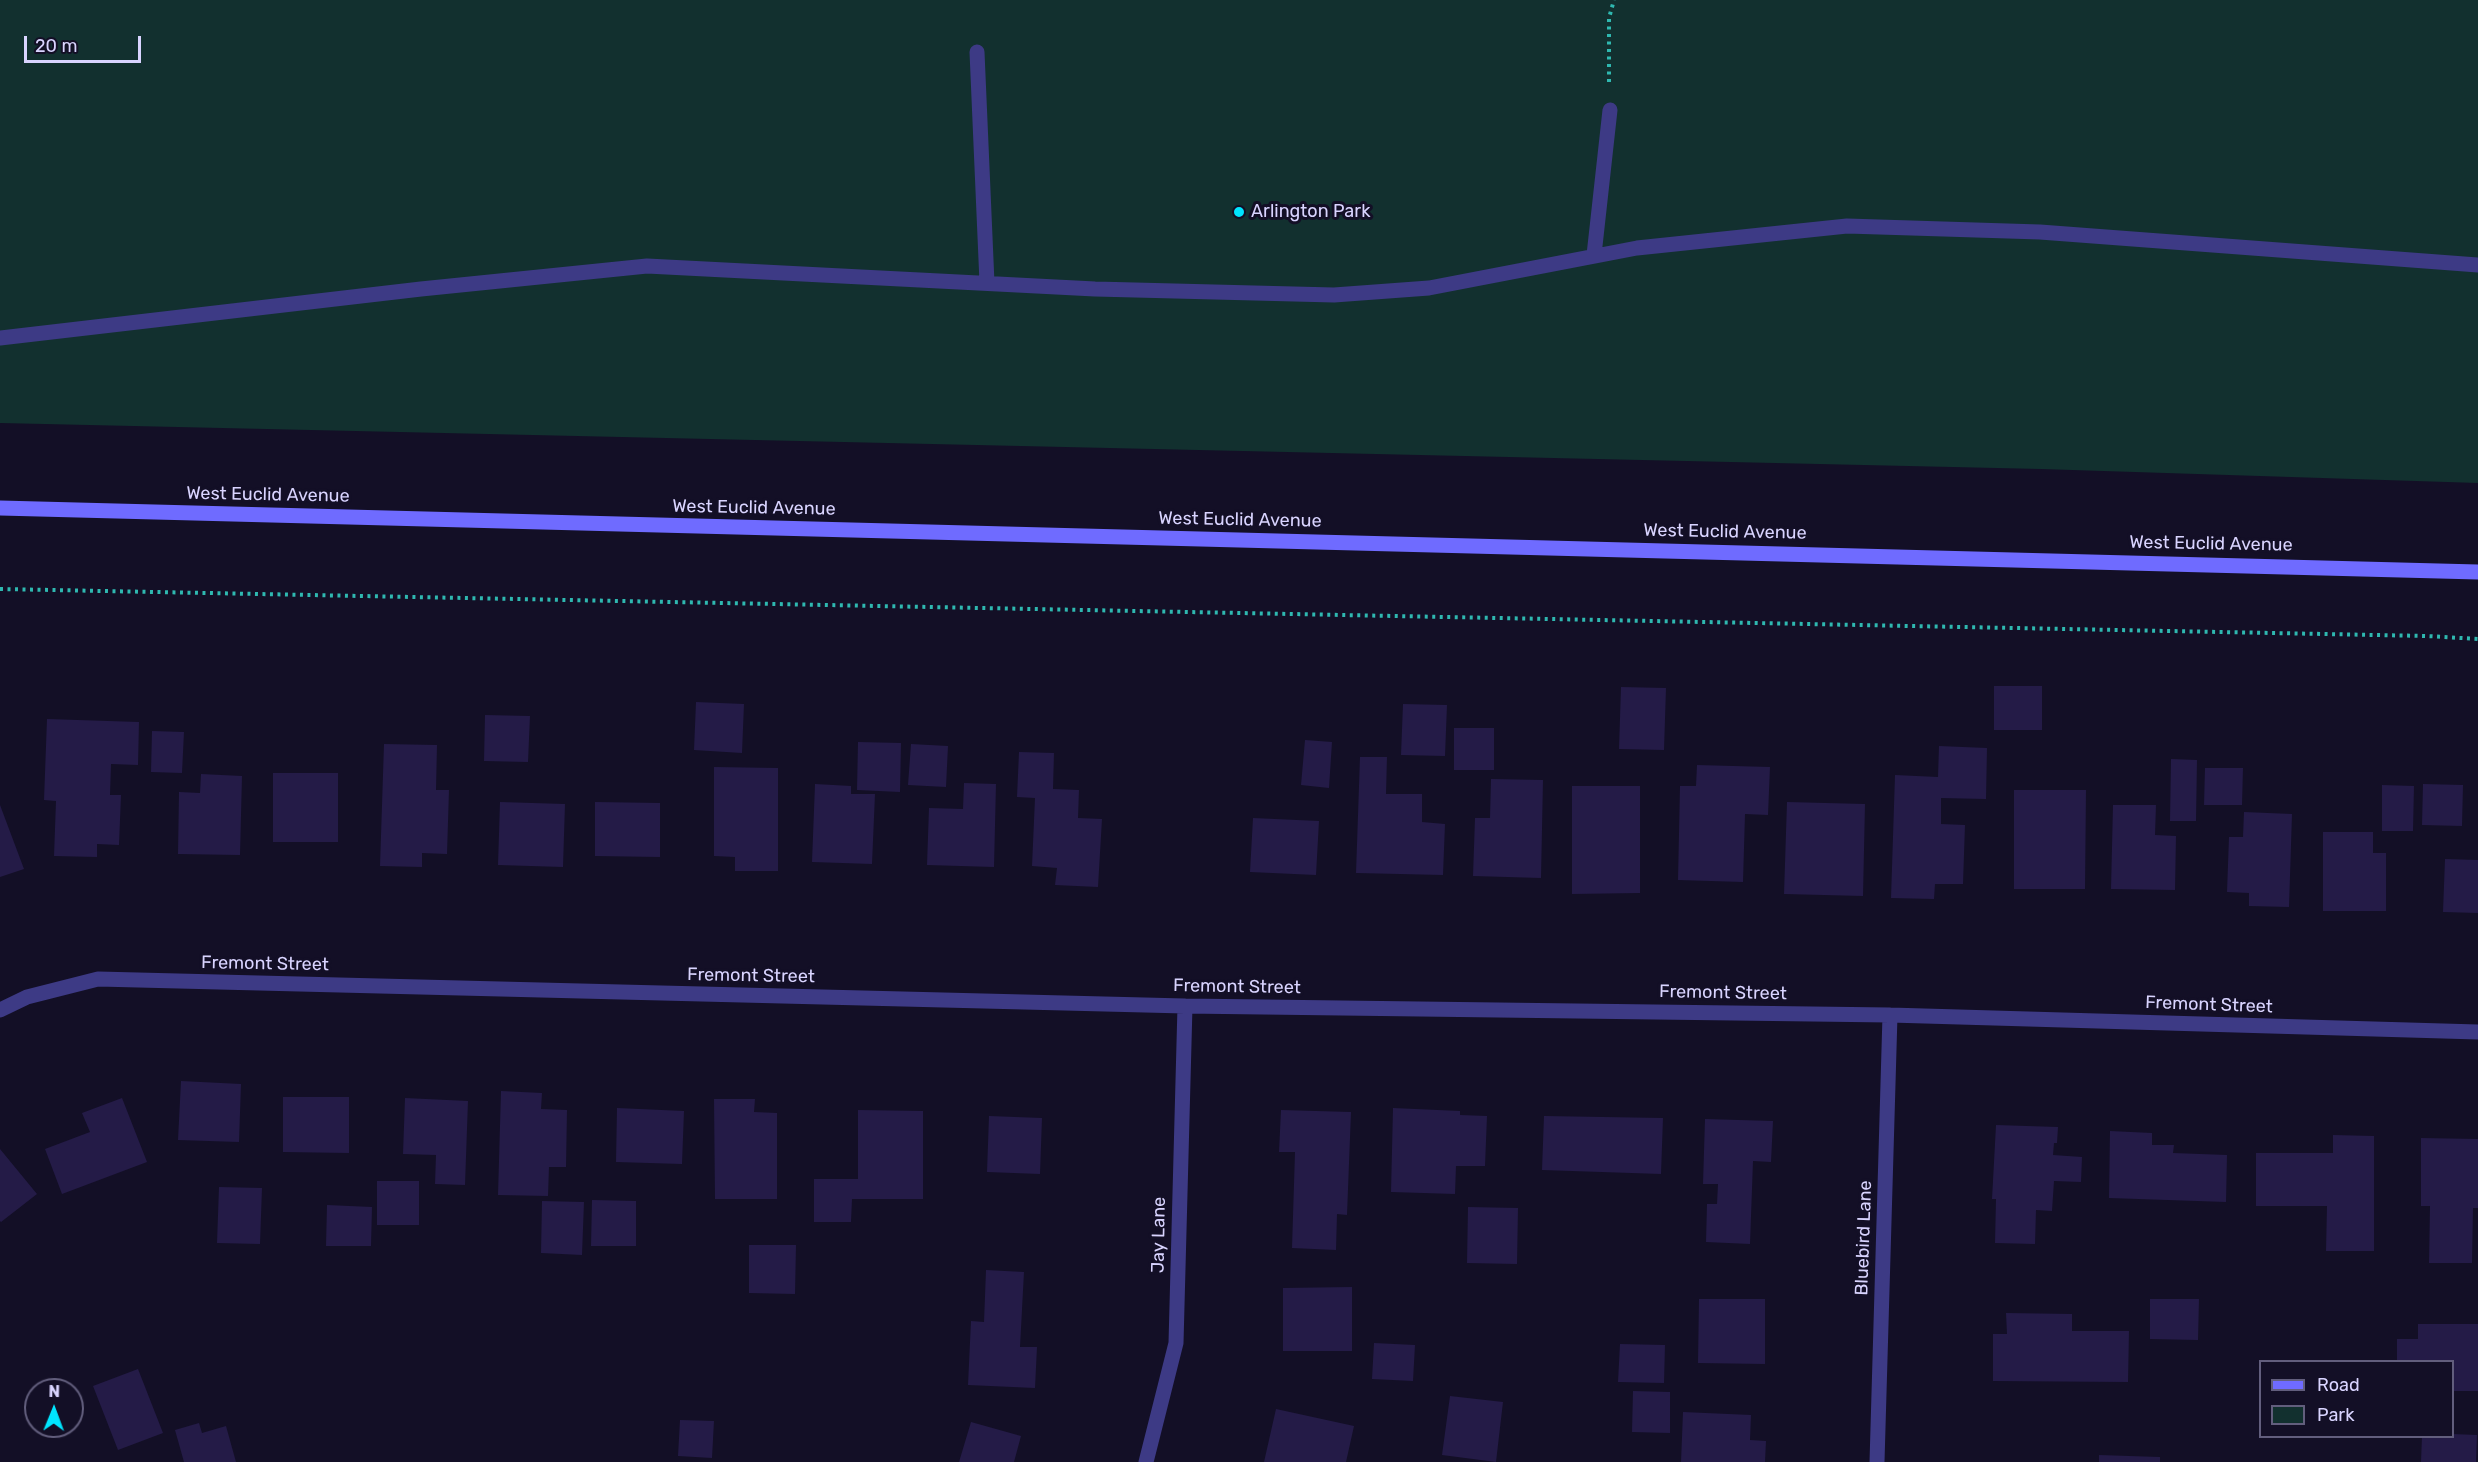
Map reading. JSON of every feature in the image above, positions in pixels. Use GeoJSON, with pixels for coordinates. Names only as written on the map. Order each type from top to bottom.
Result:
{"type":"FeatureCollection","features":[{"type":"Feature","properties":{"kind":"main road","name":"West Euclid Avenue"},"geometry":{"type":"LineString","coordinates":[[0,508],[2478,572]]}},
{"type":"Feature","properties":{"kind":"street"},"geometry":{"type":"LineString","coordinates":[[977,51],[987,283]]}},
{"type":"Feature","properties":{"kind":"street"},"geometry":{"type":"LineString","coordinates":[[1594,255],[1610,110]]}},
{"type":"Feature","properties":{"kind":"street"},"geometry":{"type":"LineString","coordinates":[[0,338],[421,289],[647,266],[1095,289],[1334,295],[1429,288],[1594,255],[1847,226],[2040,232],[2478,265]]}},
{"type":"Feature","properties":{"kind":"street","name":"Fremont Street"},"geometry":{"type":"LineString","coordinates":[[0,1010],[27,997],[98,979],[1185,1006],[1890,1015],[2478,1032]]}},
{"type":"Feature","properties":{"kind":"street","name":"Jay Lane"},"geometry":{"type":"LineString","coordinates":[[1146,1462],[1176,1343],[1185,1006]]}},
{"type":"Feature","properties":{"kind":"street","name":"Bluebird Lane"},"geometry":{"type":"LineString","coordinates":[[1878,1462],[1890,1015]]}},
{"type":"Feature","properties":{"kind":"path"},"geometry":{"type":"LineString","coordinates":[[1610,110],[1609,18],[1614,0]]}},
{"type":"Feature","properties":{"kind":"path"},"geometry":{"type":"LineString","coordinates":[[0,589],[2478,639]]}},
{"type":"Feature","properties":{"kind":"green space","name":"Arlington Park"},"geometry":{"type":"Polygon","coordinates":[[[0,0],[2478,0],[2478,483],[2041,469],[0,423],[0,0]]]}},
{"type":"Feature","properties":{"kind":"building"},"geometry":{"type":"Polygon","coordinates":[[[1994,686],[2042,686],[2042,730],[1994,730],[1994,686]]]}},
{"type":"Feature","properties":{"kind":"building"},"geometry":{"type":"Polygon","coordinates":[[[1621,687],[1666,688],[1664,750],[1619,749],[1621,687]]]}},
{"type":"Feature","properties":{"kind":"building"},"geometry":{"type":"Polygon","coordinates":[[[696,702],[744,704],[742,753],[694,750],[696,702]]]}},
{"type":"Feature","properties":{"kind":"building"},"geometry":{"type":"Polygon","coordinates":[[[1403,704],[1447,705],[1445,756],[1401,755],[1403,704]]]}},
{"type":"Feature","properties":{"kind":"building"},"geometry":{"type":"Polygon","coordinates":[[[485,715],[530,716],[528,762],[484,761],[485,715]]]}},
{"type":"Feature","properties":{"kind":"building"},"geometry":{"type":"Polygon","coordinates":[[[47,719],[139,722],[138,765],[111,764],[110,795],[121,795],[119,845],[97,844],[97,857],[54,856],[56,801],[44,800],[47,719]]]}},
{"type":"Feature","properties":{"kind":"building"},"geometry":{"type":"Polygon","coordinates":[[[1454,728],[1494,728],[1494,770],[1454,770],[1454,728]]]}},
{"type":"Feature","properties":{"kind":"building"},"geometry":{"type":"Polygon","coordinates":[[[152,731],[184,732],[182,773],[151,772],[152,731]]]}},
{"type":"Feature","properties":{"kind":"building"},"geometry":{"type":"Polygon","coordinates":[[[1305,740],[1332,742],[1329,788],[1301,785],[1305,740]]]}},
{"type":"Feature","properties":{"kind":"building"},"geometry":{"type":"Polygon","coordinates":[[[858,742],[901,743],[900,792],[857,790],[858,742]]]}},
{"type":"Feature","properties":{"kind":"building"},"geometry":{"type":"Polygon","coordinates":[[[384,744],[437,745],[436,790],[449,790],[447,854],[422,853],[422,867],[380,866],[384,744]]]}},
{"type":"Feature","properties":{"kind":"building"},"geometry":{"type":"Polygon","coordinates":[[[911,744],[948,746],[946,787],[908,785],[911,744]]]}},
{"type":"Feature","properties":{"kind":"building"},"geometry":{"type":"Polygon","coordinates":[[[1939,746],[1987,748],[1986,799],[1941,798],[1941,824],[1965,825],[1963,884],[1935,884],[1934,899],[1891,898],[1895,775],[1938,777],[1939,746]]]}},
{"type":"Feature","properties":{"kind":"building"},"geometry":{"type":"Polygon","coordinates":[[[1019,752],[1054,753],[1053,789],[1079,790],[1078,818],[1102,819],[1098,887],[1055,885],[1057,868],[1032,866],[1035,798],[1017,797],[1019,752]]]}},
{"type":"Feature","properties":{"kind":"building"},"geometry":{"type":"Polygon","coordinates":[[[1360,757],[1387,757],[1386,794],[1422,794],[1422,822],[1445,824],[1443,875],[1356,873],[1360,757]]]}},
{"type":"Feature","properties":{"kind":"building"},"geometry":{"type":"Polygon","coordinates":[[[2171,759],[2197,760],[2196,821],[2170,821],[2171,759]]]}},
{"type":"Feature","properties":{"kind":"building"},"geometry":{"type":"Polygon","coordinates":[[[1697,765],[1770,767],[1768,815],[1745,814],[1743,882],[1678,880],[1680,786],[1696,786],[1697,765]]]}},
{"type":"Feature","properties":{"kind":"building"},"geometry":{"type":"Polygon","coordinates":[[[714,767],[778,768],[778,871],[735,871],[735,857],[714,856],[714,767]]]}},
{"type":"Feature","properties":{"kind":"building"},"geometry":{"type":"Polygon","coordinates":[[[2205,768],[2243,768],[2242,805],[2204,805],[2205,768]]]}},
{"type":"Feature","properties":{"kind":"building"},"geometry":{"type":"Polygon","coordinates":[[[273,773],[338,773],[338,842],[273,842],[273,773]]]}},
{"type":"Feature","properties":{"kind":"building"},"geometry":{"type":"Polygon","coordinates":[[[201,774],[242,776],[240,855],[178,854],[179,792],[200,793],[201,774]]]}},
{"type":"Feature","properties":{"kind":"building"},"geometry":{"type":"Polygon","coordinates":[[[1491,779],[1543,780],[1541,878],[1473,876],[1475,818],[1490,818],[1491,779]]]}},
{"type":"Feature","properties":{"kind":"building"},"geometry":{"type":"Polygon","coordinates":[[[964,783],[996,784],[994,867],[927,865],[929,808],[963,809],[964,783]]]}},
{"type":"Feature","properties":{"kind":"building"},"geometry":{"type":"Polygon","coordinates":[[[815,784],[851,786],[851,794],[875,794],[872,864],[812,862],[815,784]]]}},
{"type":"Feature","properties":{"kind":"building"},"geometry":{"type":"Polygon","coordinates":[[[2423,784],[2463,785],[2462,826],[2422,825],[2423,784]]]}},
{"type":"Feature","properties":{"kind":"building"},"geometry":{"type":"Polygon","coordinates":[[[2382,785],[2414,786],[2413,831],[2382,831],[2382,785]]]}},
{"type":"Feature","properties":{"kind":"building"},"geometry":{"type":"Polygon","coordinates":[[[1572,786],[1640,786],[1640,893],[1572,894],[1572,786]]]}},
{"type":"Feature","properties":{"kind":"building"},"geometry":{"type":"Polygon","coordinates":[[[2014,790],[2086,790],[2085,889],[2014,889],[2014,790]]]}},
{"type":"Feature","properties":{"kind":"building"},"geometry":{"type":"Polygon","coordinates":[[[500,802],[565,804],[563,867],[498,865],[500,802]]]}},
{"type":"Feature","properties":{"kind":"building"},"geometry":{"type":"Polygon","coordinates":[[[595,802],[660,803],[660,857],[595,856],[595,802]]]}},
{"type":"Feature","properties":{"kind":"building"},"geometry":{"type":"Polygon","coordinates":[[[1787,802],[1865,804],[1863,896],[1784,894],[1787,802]]]}},
{"type":"Feature","properties":{"kind":"building"},"geometry":{"type":"Polygon","coordinates":[[[0,805],[24,869],[0,877],[0,805]]]}},
{"type":"Feature","properties":{"kind":"building"},"geometry":{"type":"Polygon","coordinates":[[[2113,805],[2156,805],[2155,835],[2176,836],[2175,890],[2111,889],[2113,805]]]}},
{"type":"Feature","properties":{"kind":"building"},"geometry":{"type":"Polygon","coordinates":[[[2244,812],[2292,814],[2289,907],[2249,906],[2249,893],[2227,892],[2229,837],[2243,837],[2244,812]]]}},
{"type":"Feature","properties":{"kind":"building"},"geometry":{"type":"Polygon","coordinates":[[[1253,818],[1319,821],[1316,875],[1250,872],[1253,818]]]}},
{"type":"Feature","properties":{"kind":"building"},"geometry":{"type":"Polygon","coordinates":[[[2323,832],[2373,832],[2373,853],[2386,853],[2386,911],[2323,911],[2323,832]]]}},
{"type":"Feature","properties":{"kind":"building"},"geometry":{"type":"Polygon","coordinates":[[[2445,859],[2478,860],[2478,913],[2443,912],[2445,859]]]}},
{"type":"Feature","properties":{"kind":"building"},"geometry":{"type":"Polygon","coordinates":[[[181,1081],[241,1084],[239,1142],[178,1140],[181,1081]]]}},
{"type":"Feature","properties":{"kind":"building"},"geometry":{"type":"Polygon","coordinates":[[[501,1091],[542,1093],[541,1109],[567,1110],[566,1167],[549,1167],[548,1196],[498,1195],[501,1091]]]}},
{"type":"Feature","properties":{"kind":"building"},"geometry":{"type":"Polygon","coordinates":[[[283,1097],[349,1097],[349,1153],[283,1152],[283,1097]]]}},
{"type":"Feature","properties":{"kind":"building"},"geometry":{"type":"Polygon","coordinates":[[[122,1098],[147,1162],[62,1194],[45,1149],[90,1132],[82,1113],[122,1098]]]}},
{"type":"Feature","properties":{"kind":"building"},"geometry":{"type":"Polygon","coordinates":[[[405,1098],[468,1101],[465,1185],[435,1184],[436,1155],[403,1154],[405,1098]]]}},
{"type":"Feature","properties":{"kind":"building"},"geometry":{"type":"Polygon","coordinates":[[[714,1099],[755,1099],[754,1112],[777,1113],[777,1199],[715,1199],[714,1099]]]}},
{"type":"Feature","properties":{"kind":"building"},"geometry":{"type":"Polygon","coordinates":[[[617,1108],[684,1111],[682,1164],[616,1162],[617,1108]]]}},
{"type":"Feature","properties":{"kind":"building"},"geometry":{"type":"Polygon","coordinates":[[[1393,1108],[1460,1111],[1460,1115],[1487,1116],[1485,1166],[1456,1166],[1455,1194],[1391,1192],[1393,1108]]]}},
{"type":"Feature","properties":{"kind":"building"},"geometry":{"type":"Polygon","coordinates":[[[858,1110],[923,1111],[923,1199],[852,1199],[851,1222],[814,1222],[814,1179],[858,1179],[858,1110]]]}},
{"type":"Feature","properties":{"kind":"building"},"geometry":{"type":"Polygon","coordinates":[[[1281,1110],[1351,1112],[1347,1215],[1337,1214],[1336,1250],[1292,1248],[1295,1152],[1279,1152],[1281,1110]]]}},
{"type":"Feature","properties":{"kind":"building"},"geometry":{"type":"Polygon","coordinates":[[[989,1116],[1042,1118],[1040,1174],[987,1172],[989,1116]]]}},
{"type":"Feature","properties":{"kind":"building"},"geometry":{"type":"Polygon","coordinates":[[[1544,1116],[1663,1118],[1661,1174],[1542,1170],[1544,1116]]]}},
{"type":"Feature","properties":{"kind":"building"},"geometry":{"type":"Polygon","coordinates":[[[1705,1119],[1773,1121],[1771,1162],[1753,1161],[1750,1244],[1706,1242],[1707,1204],[1717,1204],[1718,1184],[1703,1184],[1705,1119]]]}},
{"type":"Feature","properties":{"kind":"building"},"geometry":{"type":"Polygon","coordinates":[[[1996,1125],[2058,1127],[2057,1143],[2054,1143],[2053,1155],[2082,1157],[2081,1182],[2054,1181],[2052,1211],[2036,1210],[2035,1244],[1995,1243],[1996,1199],[1992,1199],[1996,1125]]]}},
{"type":"Feature","properties":{"kind":"building"},"geometry":{"type":"Polygon","coordinates":[[[2110,1131],[2152,1133],[2152,1145],[2174,1145],[2173,1153],[2227,1155],[2226,1202],[2109,1198],[2110,1131]]]}},
{"type":"Feature","properties":{"kind":"building"},"geometry":{"type":"Polygon","coordinates":[[[2333,1135],[2374,1136],[2374,1251],[2326,1251],[2327,1206],[2256,1206],[2256,1153],[2333,1153],[2333,1135]]]}},
{"type":"Feature","properties":{"kind":"building"},"geometry":{"type":"Polygon","coordinates":[[[2421,1138],[2478,1139],[2478,1208],[2473,1208],[2472,1263],[2429,1263],[2430,1206],[2421,1206],[2421,1138]]]}},
{"type":"Feature","properties":{"kind":"building"},"geometry":{"type":"Polygon","coordinates":[[[0,1149],[37,1194],[1,1222],[0,1221],[0,1149]]]}},
{"type":"Feature","properties":{"kind":"building"},"geometry":{"type":"Polygon","coordinates":[[[377,1181],[419,1181],[419,1225],[377,1225],[377,1181]]]}},
{"type":"Feature","properties":{"kind":"building"},"geometry":{"type":"Polygon","coordinates":[[[219,1187],[262,1188],[260,1244],[217,1243],[219,1187]]]}},
{"type":"Feature","properties":{"kind":"building"},"geometry":{"type":"Polygon","coordinates":[[[592,1200],[636,1201],[636,1246],[591,1246],[592,1200]]]}},
{"type":"Feature","properties":{"kind":"building"},"geometry":{"type":"Polygon","coordinates":[[[542,1201],[584,1202],[582,1255],[541,1253],[542,1201]]]}},
{"type":"Feature","properties":{"kind":"building"},"geometry":{"type":"Polygon","coordinates":[[[327,1205],[372,1207],[371,1246],[326,1246],[327,1205]]]}},
{"type":"Feature","properties":{"kind":"building"},"geometry":{"type":"Polygon","coordinates":[[[1468,1207],[1518,1208],[1517,1264],[1467,1263],[1468,1207]]]}},
{"type":"Feature","properties":{"kind":"building"},"geometry":{"type":"Polygon","coordinates":[[[749,1245],[796,1245],[795,1294],[749,1293],[749,1245]]]}},
{"type":"Feature","properties":{"kind":"building"},"geometry":{"type":"Polygon","coordinates":[[[986,1270],[1024,1272],[1020,1347],[1037,1347],[1035,1388],[968,1385],[971,1321],[984,1322],[986,1270]]]}},
{"type":"Feature","properties":{"kind":"building"},"geometry":{"type":"Polygon","coordinates":[[[1352,1287],[1352,1351],[1283,1351],[1283,1288],[1352,1287]]]}},
{"type":"Feature","properties":{"kind":"building"},"geometry":{"type":"Polygon","coordinates":[[[1699,1299],[1765,1299],[1765,1364],[1698,1363],[1699,1299]]]}},
{"type":"Feature","properties":{"kind":"building"},"geometry":{"type":"Polygon","coordinates":[[[2150,1299],[2199,1299],[2198,1340],[2150,1339],[2150,1299]]]}},
{"type":"Feature","properties":{"kind":"building"},"geometry":{"type":"Polygon","coordinates":[[[2006,1313],[2072,1314],[2072,1331],[2129,1331],[2128,1382],[1993,1381],[1993,1334],[2007,1334],[2006,1313]]]}},
{"type":"Feature","properties":{"kind":"building"},"geometry":{"type":"Polygon","coordinates":[[[2418,1324],[2478,1324],[2478,1391],[2454,1391],[2454,1360],[2397,1360],[2397,1339],[2418,1339],[2418,1324]]]}},
{"type":"Feature","properties":{"kind":"building"},"geometry":{"type":"Polygon","coordinates":[[[1374,1343],[1415,1345],[1413,1381],[1372,1379],[1374,1343]]]}},
{"type":"Feature","properties":{"kind":"building"},"geometry":{"type":"Polygon","coordinates":[[[1620,1344],[1665,1345],[1664,1383],[1618,1382],[1620,1344]]]}},
{"type":"Feature","properties":{"kind":"building"},"geometry":{"type":"Polygon","coordinates":[[[138,1369],[163,1433],[118,1450],[93,1386],[138,1369]]]}},
{"type":"Feature","properties":{"kind":"building"},"geometry":{"type":"Polygon","coordinates":[[[1633,1391],[1670,1392],[1670,1433],[1632,1432],[1633,1391]]]}},
{"type":"Feature","properties":{"kind":"building"},"geometry":{"type":"Polygon","coordinates":[[[1450,1396],[1503,1402],[1496,1462],[1442,1455],[1450,1396]]]}},
{"type":"Feature","properties":{"kind":"building"},"geometry":{"type":"Polygon","coordinates":[[[1276,1409],[1354,1426],[1346,1462],[1264,1462],[1276,1409]]]}},
{"type":"Feature","properties":{"kind":"building"},"geometry":{"type":"Polygon","coordinates":[[[1683,1412],[1751,1415],[1750,1440],[1766,1441],[1765,1462],[1681,1462],[1683,1412]]]}},
{"type":"Feature","properties":{"kind":"building"},"geometry":{"type":"Polygon","coordinates":[[[680,1420],[714,1421],[712,1458],[678,1456],[680,1420]]]}},
{"type":"Feature","properties":{"kind":"building"},"geometry":{"type":"Polygon","coordinates":[[[971,1422],[1021,1436],[1014,1462],[959,1462],[971,1422]]]}},
{"type":"Feature","properties":{"kind":"building"},"geometry":{"type":"Polygon","coordinates":[[[199,1423],[202,1433],[226,1426],[236,1462],[184,1462],[175,1430],[199,1423]]]}},
{"type":"Feature","properties":{"kind":"building"},"geometry":{"type":"Polygon","coordinates":[[[2454,1434],[2477,1435],[2476,1462],[2421,1462],[2422,1438],[2454,1438],[2454,1434]]]}},
{"type":"Feature","properties":{"kind":"building"},"geometry":{"type":"Polygon","coordinates":[[[2099,1455],[2160,1457],[2160,1462],[2099,1462],[2099,1455]]]}},
{"type":"Feature","properties":{"kind":"place","name":"Arlington Park"},"geometry":{"type":"Point","coordinates":[1239,212]}}]}
